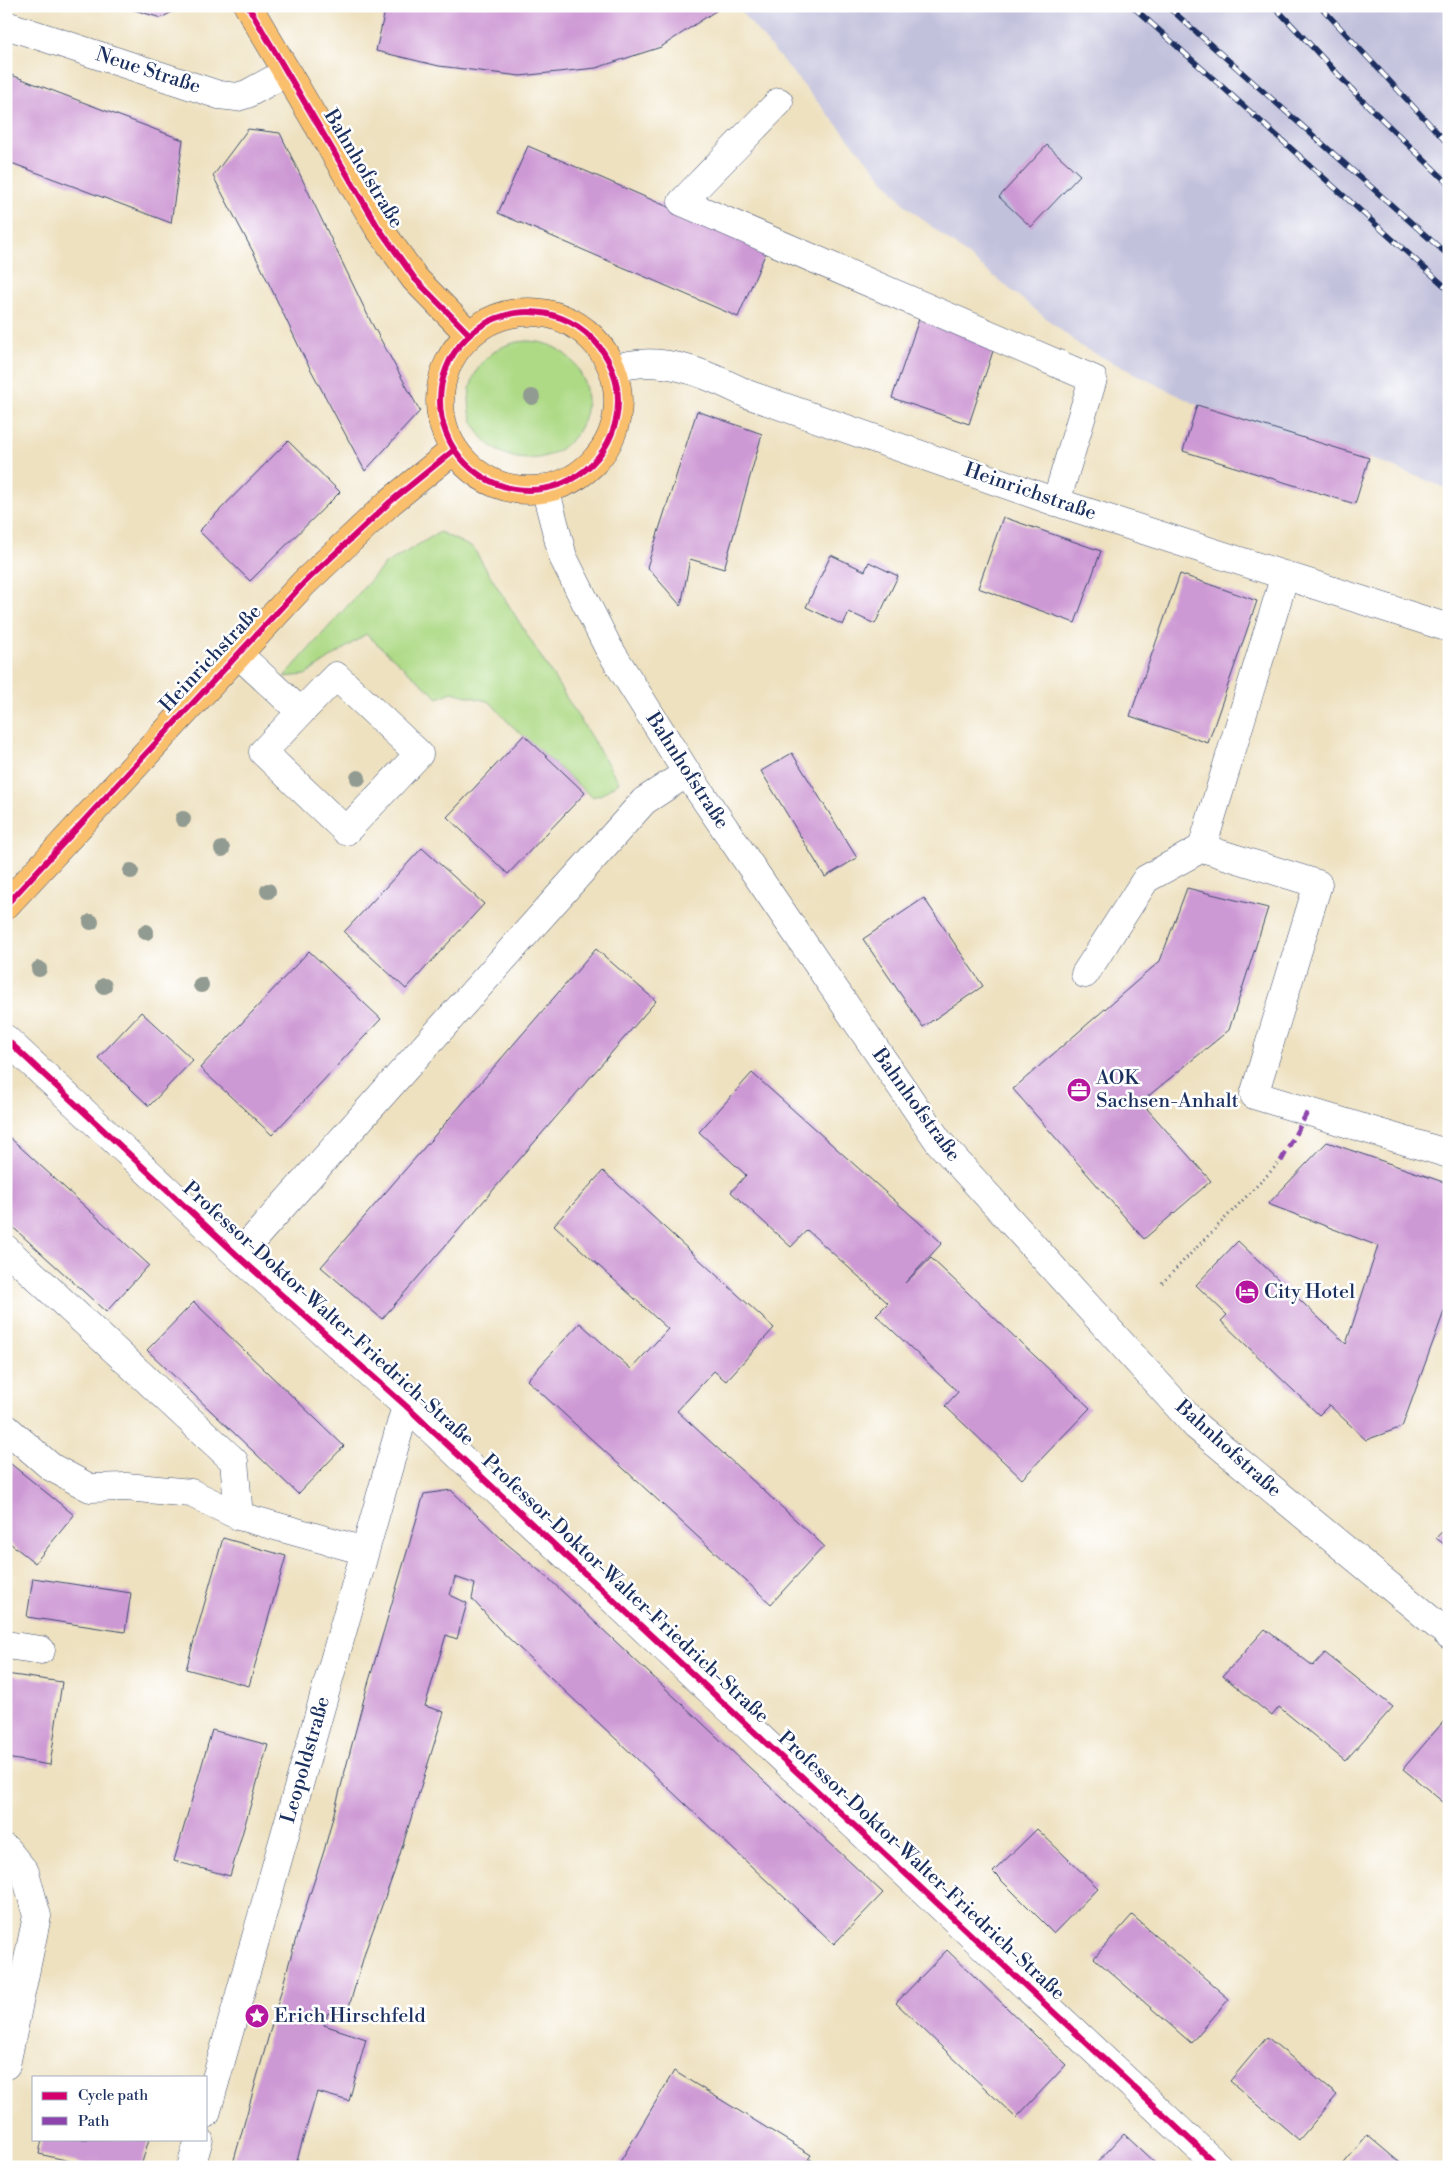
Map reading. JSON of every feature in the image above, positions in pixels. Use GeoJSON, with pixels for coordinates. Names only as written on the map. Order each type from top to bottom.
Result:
{"type":"FeatureCollection","features":[{"type":"Feature","properties":{"kind":"main road","name":"Bahnhofstraße"},"geometry":{"type":"LineString","coordinates":[[248,6],[378,227],[398,257],[415,280],[470,334]]}},
{"type":"Feature","properties":{"kind":"main road"},"geometry":{"type":"LineString","coordinates":[[522,311],[545,312],[567,320],[586,332],[602,349],[613,369],[618,394],[618,408],[616,420],[607,445],[591,465],[581,473],[558,485],[522,490],[499,485],[474,472],[454,450],[441,421],[440,389],[445,368],[450,359],[470,334],[489,320],[505,314],[522,311]]}},
{"type":"Feature","properties":{"kind":"main road","name":"Heinrichstraße"},"geometry":{"type":"LineString","coordinates":[[6,905],[237,653],[304,583],[353,535],[397,496],[454,450]]}},
{"type":"Feature","properties":{"kind":"street","name":"Neue Straße"},"geometry":{"type":"LineString","coordinates":[[6,24],[219,95],[237,97],[247,94],[287,72]]}},
{"type":"Feature","properties":{"kind":"street"},"geometry":{"type":"LineString","coordinates":[[779,102],[682,202],[1093,379],[1056,502]]}},
{"type":"Feature","properties":{"kind":"street","name":"Heinrichstraße"},"geometry":{"type":"LineString","coordinates":[[613,369],[626,364],[656,363],[686,368],[707,375],[747,394],[1056,502],[1449,628]]}},
{"type":"Feature","properties":{"kind":"street","name":"Bahnhofstraße"},"geometry":{"type":"LineString","coordinates":[[545,488],[563,557],[608,647],[687,773],[939,1142],[1196,1426],[1449,1635]]}},
{"type":"Feature","properties":{"kind":"street"},"geometry":{"type":"LineString","coordinates":[[1085,974],[1146,878],[1202,848],[1285,575]]}},
{"type":"Feature","properties":{"kind":"street"},"geometry":{"type":"LineString","coordinates":[[237,653],[301,712]]}},
{"type":"Feature","properties":{"kind":"street"},"geometry":{"type":"LineString","coordinates":[[336,676],[419,754],[346,831],[263,752],[301,712],[336,676]]}},
{"type":"Feature","properties":{"kind":"street"},"geometry":{"type":"LineString","coordinates":[[238,1256],[644,801],[687,773]]}},
{"type":"Feature","properties":{"kind":"street"},"geometry":{"type":"LineString","coordinates":[[1202,848],[1318,884],[1254,1095],[1449,1154]]}},
{"type":"Feature","properties":{"kind":"street","name":"Professor-Doktor-Walter-Friedrich-Straße"},"geometry":{"type":"LineString","coordinates":[[6,1038],[238,1256],[406,1406],[1219,2167]]}},
{"type":"Feature","properties":{"kind":"street"},"geometry":{"type":"LineString","coordinates":[[6,1249],[234,1461],[239,1516]]}},
{"type":"Feature","properties":{"kind":"street","name":"Leopoldstraße"},"geometry":{"type":"LineString","coordinates":[[208,2107],[406,1406]]}},
{"type":"Feature","properties":{"kind":"street"},"geometry":{"type":"LineString","coordinates":[[6,1428],[51,1467],[90,1488],[126,1487],[191,1493],[239,1516],[365,1551]]}},
{"type":"Feature","properties":{"kind":"street"},"geometry":{"type":"LineString","coordinates":[[6,1644],[41,1650]]}},
{"type":"Feature","properties":{"kind":"street"},"geometry":{"type":"LineString","coordinates":[[6,1849],[25,1872],[37,1916],[6,2065]]}},
{"type":"Feature","properties":{"kind":"street"},"geometry":{"type":"LineString","coordinates":[[191,2167],[199,2140]]}},
{"type":"Feature","properties":{"kind":"path"},"geometry":{"type":"LineString","coordinates":[[1162,1283],[1281,1161]]}},
{"type":"Feature","properties":{"kind":"shaded area"},"geometry":{"type":"Polygon","coordinates":[[[736,6],[1449,6],[1449,489],[1369,458],[1197,405],[1082,347],[906,206],[736,6]]]}},
{"type":"Feature","properties":{"kind":"green space"},"geometry":{"type":"Polygon","coordinates":[[[528,341],[551,345],[570,358],[583,377],[587,400],[583,423],[570,442],[551,455],[528,459],[505,455],[486,442],[473,423],[469,400],[473,377],[486,358],[505,345],[528,341]]]}},
{"type":"Feature","properties":{"kind":"green space"},"geometry":{"type":"Polygon","coordinates":[[[440,532],[473,548],[619,782],[602,794],[592,797],[510,724],[490,702],[452,692],[438,698],[366,634],[305,675],[284,677],[385,564],[440,532]]]}},
{"type":"Feature","properties":{"kind":"building"},"geometry":{"type":"Polygon","coordinates":[[[121,6],[183,6],[161,18],[121,6]]]}},
{"type":"Feature","properties":{"kind":"building"},"geometry":{"type":"Polygon","coordinates":[[[386,6],[723,6],[661,47],[596,68],[520,76],[439,66],[376,51],[386,6]]]}},
{"type":"Feature","properties":{"kind":"building"},"geometry":{"type":"Polygon","coordinates":[[[6,73],[183,140],[171,223],[6,161],[6,73]]]}},
{"type":"Feature","properties":{"kind":"building"},"geometry":{"type":"Polygon","coordinates":[[[248,129],[280,133],[371,322],[420,411],[365,471],[303,355],[260,265],[213,176],[248,129]]]}},
{"type":"Feature","properties":{"kind":"building"},"geometry":{"type":"Polygon","coordinates":[[[1047,145],[1080,175],[1031,227],[999,197],[1047,145]]]}},
{"type":"Feature","properties":{"kind":"building"},"geometry":{"type":"Polygon","coordinates":[[[528,146],[767,250],[738,317],[498,213],[528,146]]]}},
{"type":"Feature","properties":{"kind":"building"},"geometry":{"type":"Polygon","coordinates":[[[919,319],[995,345],[969,424],[892,398],[919,319]]]}},
{"type":"Feature","properties":{"kind":"building"},"geometry":{"type":"Polygon","coordinates":[[[1197,405],[1369,458],[1355,504],[1183,451],[1197,405]]]}},
{"type":"Feature","properties":{"kind":"building"},"geometry":{"type":"Polygon","coordinates":[[[697,411],[762,434],[724,569],[690,559],[681,606],[647,567],[697,411]]]}},
{"type":"Feature","properties":{"kind":"building"},"geometry":{"type":"Polygon","coordinates":[[[288,441],[340,492],[250,581],[199,531],[288,441]]]}},
{"type":"Feature","properties":{"kind":"building"},"geometry":{"type":"Polygon","coordinates":[[[1003,517],[1101,551],[1075,623],[978,588],[1003,517]]]}},
{"type":"Feature","properties":{"kind":"building"},"geometry":{"type":"Polygon","coordinates":[[[831,555],[865,571],[869,562],[898,576],[875,624],[849,612],[843,625],[806,607],[831,555]]]}},
{"type":"Feature","properties":{"kind":"building"},"geometry":{"type":"Polygon","coordinates":[[[1180,574],[1257,601],[1208,743],[1130,716],[1180,574]]]}},
{"type":"Feature","properties":{"kind":"building"},"geometry":{"type":"Polygon","coordinates":[[[524,735],[585,793],[508,874],[447,817],[524,735]]]}},
{"type":"Feature","properties":{"kind":"building"},"geometry":{"type":"Polygon","coordinates":[[[792,753],[857,858],[825,877],[761,771],[792,753]]]}},
{"type":"Feature","properties":{"kind":"building"},"geometry":{"type":"Polygon","coordinates":[[[422,848],[484,904],[406,989],[344,932],[422,848]]]}},
{"type":"Feature","properties":{"kind":"building"},"geometry":{"type":"Polygon","coordinates":[[[1187,888],[1268,908],[1229,1030],[1141,1102],[1211,1181],[1144,1239],[1013,1089],[1160,961],[1187,888]]]}},
{"type":"Feature","properties":{"kind":"building"},"geometry":{"type":"Polygon","coordinates":[[[924,898],[983,986],[923,1027],[863,939],[924,898]]]}},
{"type":"Feature","properties":{"kind":"building"},"geometry":{"type":"Polygon","coordinates":[[[596,949],[656,1001],[382,1319],[321,1267],[596,949]]]}},
{"type":"Feature","properties":{"kind":"building"},"geometry":{"type":"Polygon","coordinates":[[[309,951],[381,1019],[272,1135],[200,1068],[309,951]]]}},
{"type":"Feature","properties":{"kind":"building"},"geometry":{"type":"Polygon","coordinates":[[[141,1012],[193,1060],[149,1106],[98,1058],[141,1012]]]}},
{"type":"Feature","properties":{"kind":"building"},"geometry":{"type":"Polygon","coordinates":[[[752,1073],[942,1243],[905,1283],[931,1258],[1090,1408],[1022,1479],[945,1406],[958,1392],[876,1315],[888,1303],[807,1230],[791,1247],[731,1192],[746,1175],[699,1132],[752,1073]]]}},
{"type":"Feature","properties":{"kind":"building"},"geometry":{"type":"Polygon","coordinates":[[[6,1134],[149,1265],[106,1312],[6,1221],[6,1134]]]}},
{"type":"Feature","properties":{"kind":"building","name":"City Hotel"},"geometry":{"type":"Polygon","coordinates":[[[1327,1142],[1449,1184],[1449,1298],[1402,1427],[1366,1440],[1329,1405],[1319,1415],[1221,1321],[1227,1315],[1196,1285],[1238,1241],[1346,1344],[1378,1246],[1268,1204],[1327,1142]]]}},
{"type":"Feature","properties":{"kind":"building"},"geometry":{"type":"Polygon","coordinates":[[[603,1171],[774,1328],[726,1381],[714,1371],[677,1411],[824,1546],[771,1604],[527,1380],[580,1323],[631,1369],[668,1329],[554,1225],[603,1171]]]}},
{"type":"Feature","properties":{"kind":"building"},"geometry":{"type":"Polygon","coordinates":[[[194,1302],[344,1446],[298,1494],[147,1350],[194,1302]]]}},
{"type":"Feature","properties":{"kind":"building"},"geometry":{"type":"Polygon","coordinates":[[[6,1460],[74,1515],[35,1563],[6,1540],[6,1460]]]}},
{"type":"Feature","properties":{"kind":"building"},"geometry":{"type":"Polygon","coordinates":[[[451,1490],[506,1543],[548,1578],[883,1893],[834,1944],[500,1630],[472,1599],[475,1584],[455,1577],[450,1595],[467,1603],[457,1639],[446,1635],[425,1706],[444,1712],[395,1870],[366,1949],[346,2017],[328,2013],[324,2025],[366,2039],[349,2101],[317,2092],[296,2163],[305,2167],[232,2167],[298,1931],[324,1851],[366,1691],[424,1494],[451,1490]]]}},
{"type":"Feature","properties":{"kind":"building"},"geometry":{"type":"Polygon","coordinates":[[[1449,1524],[1449,1548],[1436,1538],[1449,1524]]]}},
{"type":"Feature","properties":{"kind":"building"},"geometry":{"type":"Polygon","coordinates":[[[223,1538],[286,1556],[249,1686],[186,1669],[223,1538]]]}},
{"type":"Feature","properties":{"kind":"building"},"geometry":{"type":"Polygon","coordinates":[[[33,1578],[131,1593],[125,1632],[27,1617],[33,1578]]]}},
{"type":"Feature","properties":{"kind":"building"},"geometry":{"type":"Polygon","coordinates":[[[1265,1629],[1313,1666],[1325,1653],[1393,1707],[1345,1761],[1279,1707],[1272,1716],[1223,1676],[1265,1629]]]}},
{"type":"Feature","properties":{"kind":"building"},"geometry":{"type":"Polygon","coordinates":[[[6,1674],[62,1682],[50,1765],[6,1758],[6,1674]]]}},
{"type":"Feature","properties":{"kind":"building"},"geometry":{"type":"Polygon","coordinates":[[[1449,1715],[1449,1807],[1403,1769],[1449,1715]]]}},
{"type":"Feature","properties":{"kind":"building"},"geometry":{"type":"Polygon","coordinates":[[[212,1730],[268,1745],[230,1876],[174,1861],[212,1730]]]}},
{"type":"Feature","properties":{"kind":"building"},"geometry":{"type":"Polygon","coordinates":[[[1037,1829],[1098,1888],[1054,1933],[993,1872],[1037,1829]]]}},
{"type":"Feature","properties":{"kind":"building"},"geometry":{"type":"Polygon","coordinates":[[[1132,1915],[1229,1999],[1191,2043],[1094,1958],[1132,1915]]]}},
{"type":"Feature","properties":{"kind":"building"},"geometry":{"type":"Polygon","coordinates":[[[947,1950],[1066,2065],[1016,2118],[896,2003],[947,1950]]]}},
{"type":"Feature","properties":{"kind":"building"},"geometry":{"type":"Polygon","coordinates":[[[1267,2037],[1337,2095],[1299,2140],[1230,2081],[1267,2037]]]}},
{"type":"Feature","properties":{"kind":"building"},"geometry":{"type":"Polygon","coordinates":[[[674,2071],[811,2155],[803,2167],[617,2167],[674,2071]]]}},
{"type":"Feature","properties":{"kind":"building"},"geometry":{"type":"Polygon","coordinates":[[[1124,2134],[1159,2167],[1093,2167],[1124,2134]]]}},
{"type":"Feature","properties":{"kind":"building"},"geometry":{"type":"Polygon","coordinates":[[[1367,2135],[1405,2167],[1341,2167],[1367,2135]]]}},
{"type":"Feature","properties":{"kind":"building"},"geometry":{"type":"Polygon","coordinates":[[[42,2140],[149,2140],[141,2166],[139,2167],[96,2167],[39,2154],[42,2140]]]}},
{"type":"Feature","properties":{"kind":"building"},"geometry":{"type":"Polygon","coordinates":[[[810,2159],[822,2167],[806,2167],[810,2159]]]}},
{"type":"Feature","properties":{"kind":"railway"},"geometry":{"type":"LineString","coordinates":[[1132,6],[1449,290]]}},
{"type":"Feature","properties":{"kind":"railway"},"geometry":{"type":"LineString","coordinates":[[1167,6],[1449,256]]}},
{"type":"Feature","properties":{"kind":"railway"},"geometry":{"type":"LineString","coordinates":[[1274,6],[1360,98],[1449,184]]}},
{"type":"Feature","properties":{"kind":"railway"},"geometry":{"type":"LineString","coordinates":[[1320,6],[1449,145]]}},
{"type":"Feature","properties":{"kind":"marked path"},"geometry":{"type":"LineString","coordinates":[[1281,1161],[1308,1111]]}},
{"type":"Feature","properties":{"kind":"cycle path"},"geometry":{"type":"LineString","coordinates":[[248,6],[378,227],[415,279],[469,334]]}},
{"type":"Feature","properties":{"kind":"cycle path"},"geometry":{"type":"LineString","coordinates":[[520,312],[538,312],[555,315],[571,322],[586,332],[598,344],[608,359],[615,375],[618,401],[617,418],[612,435],[598,458],[586,470],[571,480],[555,487],[538,490],[520,490],[503,487],[487,480],[472,470],[460,458],[450,443],[443,427],[440,410],[440,392],[443,375],[450,359],[460,344],[472,332],[487,322],[503,315],[520,312]]}},
{"type":"Feature","properties":{"kind":"cycle path"},"geometry":{"type":"LineString","coordinates":[[6,905],[304,583],[390,502],[454,450]]}},
{"type":"Feature","properties":{"kind":"cycle path"},"geometry":{"type":"LineString","coordinates":[[6,1039],[238,1256],[406,1406],[1219,2167]]}},
{"type":"Feature","properties":{"kind":"place","name":"AOK Sachsen-Anhalt"},"geometry":{"type":"Point","coordinates":[1079,1090]}},
{"type":"Feature","properties":{"kind":"place","name":"City Hotel"},"geometry":{"type":"Point","coordinates":[1247,1292]}},
{"type":"Feature","properties":{"kind":"place","name":"Erich Hirschfeld"},"geometry":{"type":"Point","coordinates":[257,2016]}}]}
